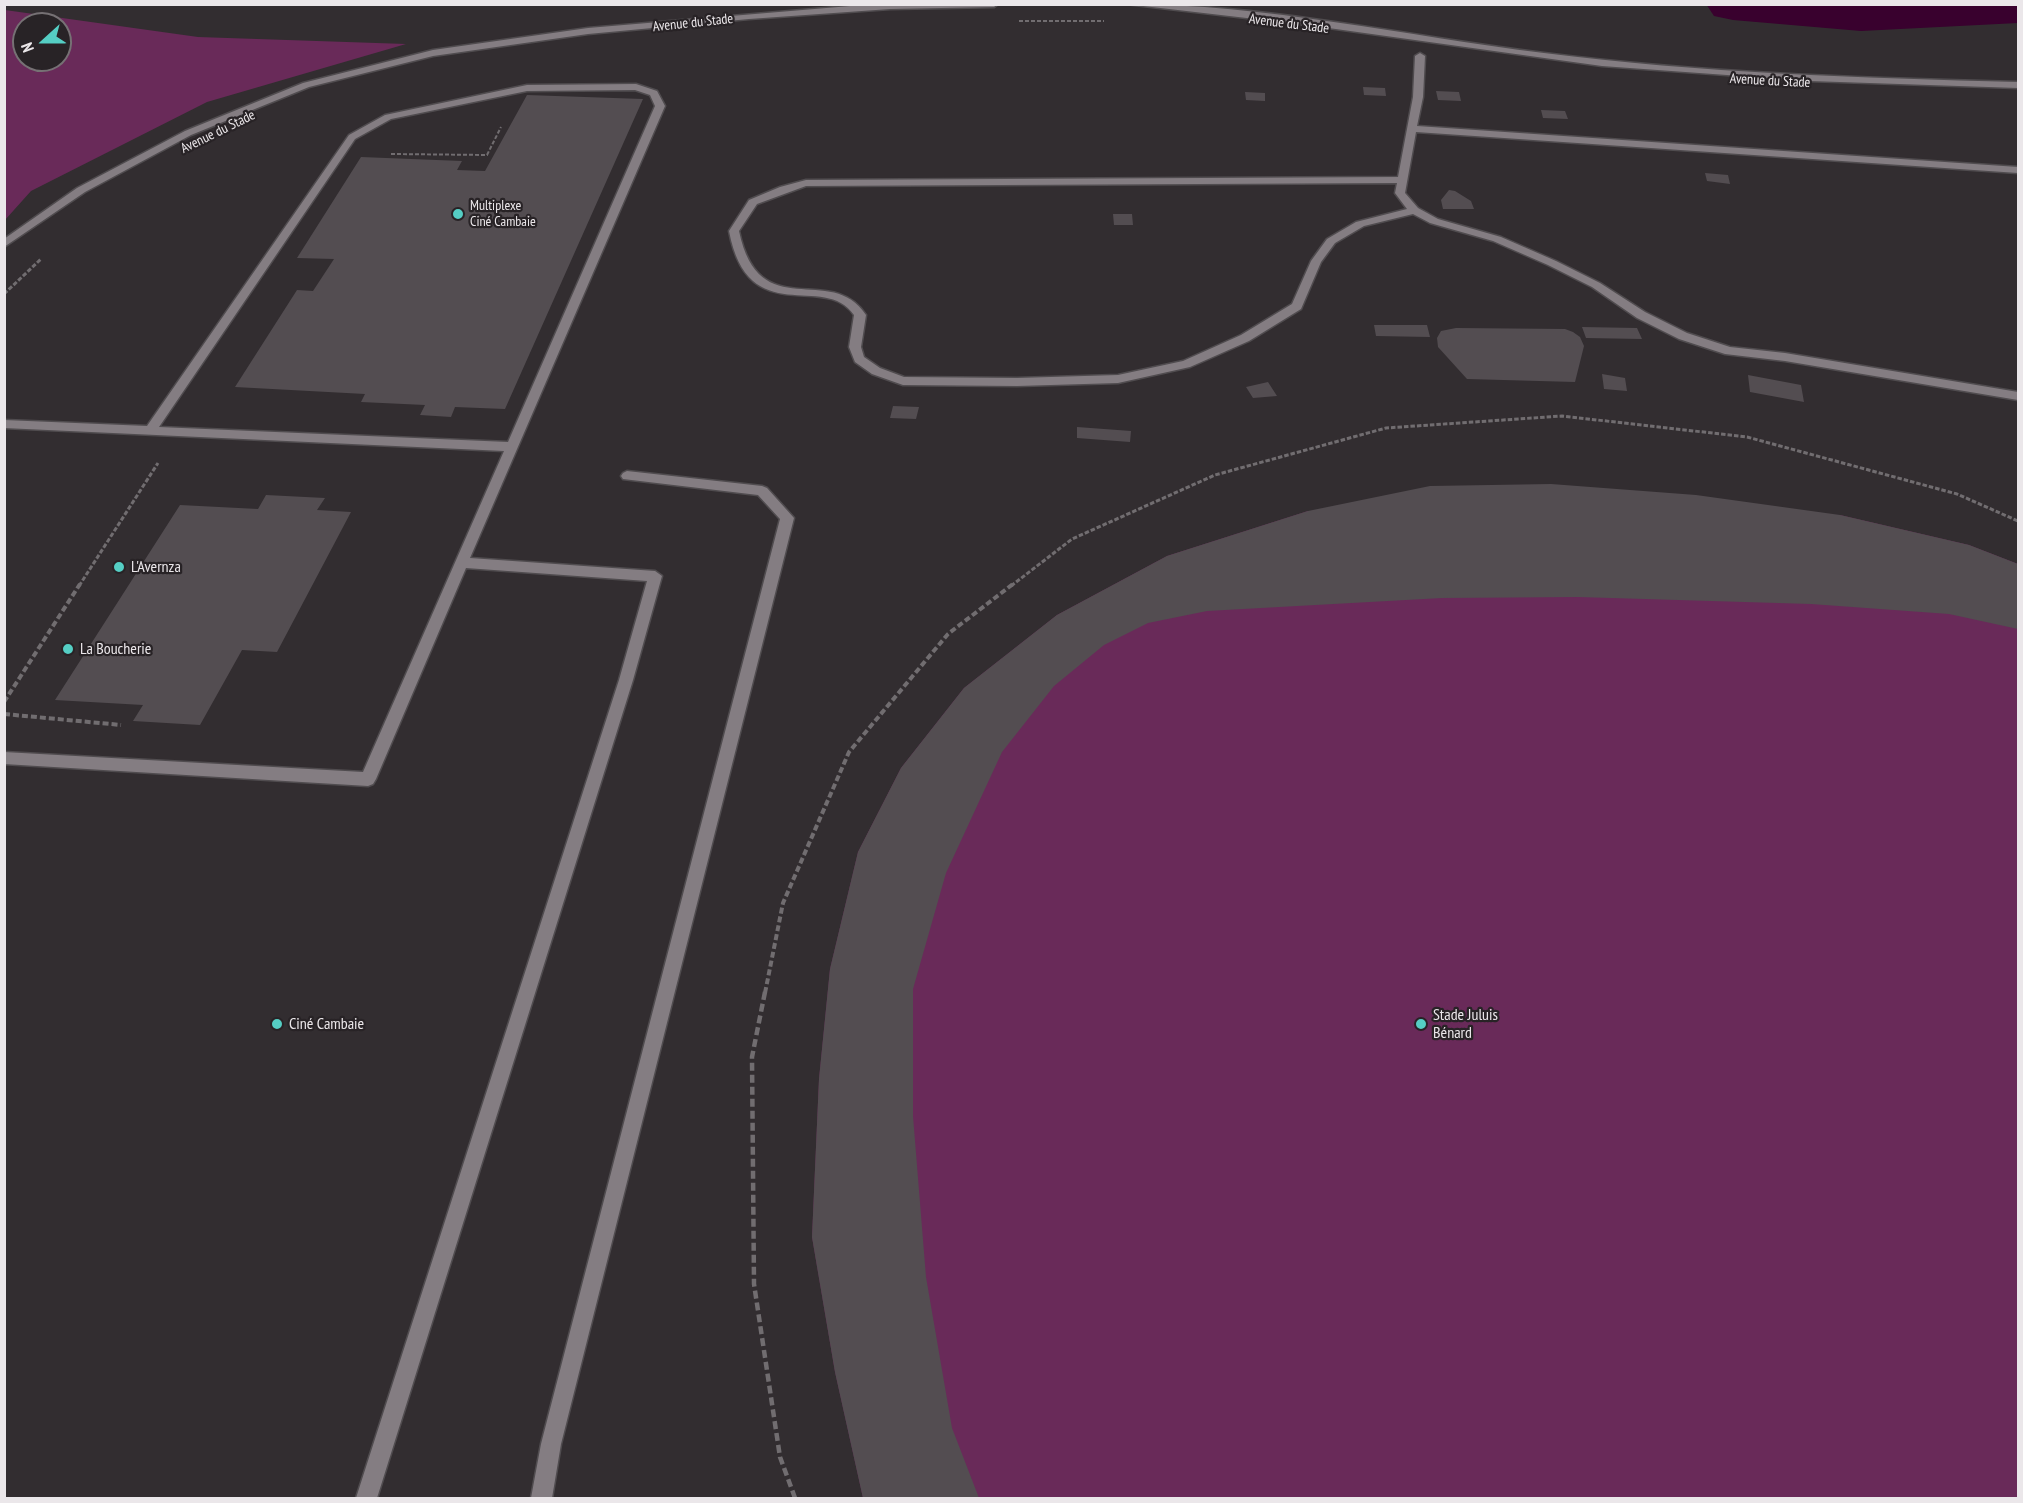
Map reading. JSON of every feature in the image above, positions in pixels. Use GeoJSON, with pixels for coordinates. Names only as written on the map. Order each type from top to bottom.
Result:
{"type":"FeatureCollection","features":[{"type":"Feature","properties":{"kind":"street","name":"Avenue du Stade"},"geometry":{"type":"LineString","coordinates":[[4,244],[81,190],[188,133],[306,85],[433,53],[588,31],[749,16],[890,6],[994,4]]}},
{"type":"Feature","properties":{"kind":"street","name":"Avenue du Stade"},"geometry":{"type":"LineString","coordinates":[[1130,4],[1203,8],[1601,62],[1707,72],[1886,82],[2019,85]]}},
{"type":"Feature","properties":{"kind":"street"},"geometry":{"type":"LineString","coordinates":[[1420,56],[1418,97],[1400,193],[1414,210],[1434,221],[1497,239],[1552,263],[1596,285],[1641,315],[1683,336],[1729,351],[1785,357],[2019,396]]}},
{"type":"Feature","properties":{"kind":"street"},"geometry":{"type":"LineString","coordinates":[[4,758],[368,779],[660,106],[654,93],[636,87],[527,88],[388,117],[352,137],[150,430]]}},
{"type":"Feature","properties":{"kind":"street"},"geometry":{"type":"LineString","coordinates":[[1413,129],[2019,170]]}},
{"type":"Feature","properties":{"kind":"street"},"geometry":{"type":"LineString","coordinates":[[1401,180],[806,183],[753,202],[734,231],[737,250],[754,278],[778,290],[824,293],[850,302],[860,315],[855,346],[859,360],[876,371],[903,381],[1017,382],[1118,379],[1186,364],[1245,338],[1297,306],[1316,261],[1331,241],[1360,224],[1414,210]]}},
{"type":"Feature","properties":{"kind":"street"},"geometry":{"type":"LineString","coordinates":[[4,424],[512,447]]}},
{"type":"Feature","properties":{"kind":"street"},"geometry":{"type":"LineString","coordinates":[[541,1498],[554,1433],[787,518],[762,490],[627,477]]}},
{"type":"Feature","properties":{"kind":"street"},"geometry":{"type":"LineString","coordinates":[[366,1498],[616,712],[655,576],[462,563]]}},
{"type":"Feature","properties":{"kind":"path"},"geometry":{"type":"LineString","coordinates":[[1014,21],[1108,21]]}},
{"type":"Feature","properties":{"kind":"path"},"geometry":{"type":"LineString","coordinates":[[380,154],[487,154],[502,124]]}},
{"type":"Feature","properties":{"kind":"path"},"geometry":{"type":"LineString","coordinates":[[4,294],[44,256]]}},
{"type":"Feature","properties":{"kind":"path"},"geometry":{"type":"LineString","coordinates":[[795,1498],[780,1457],[754,1284],[752,1057],[783,903],[849,752],[948,634],[1072,539],[1215,475],[1386,428],[1562,416],[1747,437],[1957,494],[2019,522]]}},
{"type":"Feature","properties":{"kind":"path"},"geometry":{"type":"LineString","coordinates":[[4,702],[163,456]]}},
{"type":"Feature","properties":{"kind":"path"},"geometry":{"type":"LineString","coordinates":[[4,714],[121,725]]}},
{"type":"Feature","properties":{"kind":"shaded area"},"geometry":{"type":"Polygon","coordinates":[[[5,10],[19,12],[12,12],[12,72],[72,72],[72,19],[198,37],[406,44],[207,102],[31,191],[5,220],[5,10]]]}},
{"type":"Feature","properties":{"kind":"shaded area","name":"Stade Juluis Bénard"},"geometry":{"type":"Polygon","coordinates":[[[1308,511],[1840,515],[1969,545],[2018,564],[2018,1498],[863,1498],[835,1372],[812,1237],[819,1079],[830,969],[858,852],[901,768],[964,688],[1057,615],[1167,556],[1308,511]]]}},
{"type":"Feature","properties":{"kind":"building"},"geometry":{"type":"Polygon","coordinates":[[[1363,87],[1385,88],[1386,96],[1364,95],[1363,87]]]}},
{"type":"Feature","properties":{"kind":"building"},"geometry":{"type":"Polygon","coordinates":[[[1436,91],[1459,92],[1461,101],[1438,100],[1436,91]]]}},
{"type":"Feature","properties":{"kind":"building"},"geometry":{"type":"Polygon","coordinates":[[[1245,92],[1265,93],[1265,101],[1246,100],[1245,92]]]}},
{"type":"Feature","properties":{"kind":"building","name":"Multiplexe Ciné Cambaie"},"geometry":{"type":"Polygon","coordinates":[[[527,95],[643,99],[505,409],[455,407],[451,417],[420,415],[425,405],[361,402],[365,394],[235,387],[297,290],[313,291],[334,259],[297,258],[361,157],[462,161],[457,170],[485,171],[527,95]]]}},
{"type":"Feature","properties":{"kind":"building"},"geometry":{"type":"Polygon","coordinates":[[[1541,110],[1565,111],[1568,119],[1543,118],[1541,110]]]}},
{"type":"Feature","properties":{"kind":"building"},"geometry":{"type":"Polygon","coordinates":[[[1705,173],[1728,175],[1730,184],[1707,181],[1705,173]]]}},
{"type":"Feature","properties":{"kind":"building"},"geometry":{"type":"Polygon","coordinates":[[[1449,190],[1471,201],[1474,209],[1443,209],[1441,200],[1449,190]]]}},
{"type":"Feature","properties":{"kind":"building"},"geometry":{"type":"Polygon","coordinates":[[[1113,214],[1132,214],[1133,225],[1114,225],[1113,214]]]}},
{"type":"Feature","properties":{"kind":"building"},"geometry":{"type":"Polygon","coordinates":[[[1374,325],[1427,325],[1430,337],[1376,336],[1374,325]]]}},
{"type":"Feature","properties":{"kind":"building"},"geometry":{"type":"Polygon","coordinates":[[[1582,327],[1637,328],[1642,339],[1586,338],[1582,327]]]}},
{"type":"Feature","properties":{"kind":"building"},"geometry":{"type":"Polygon","coordinates":[[[1456,328],[1565,329],[1573,332],[1580,337],[1584,346],[1575,382],[1467,379],[1438,347],[1437,338],[1441,331],[1456,328]]]}},
{"type":"Feature","properties":{"kind":"building"},"geometry":{"type":"Polygon","coordinates":[[[1602,374],[1625,378],[1627,391],[1604,389],[1602,374]]]}},
{"type":"Feature","properties":{"kind":"building"},"geometry":{"type":"Polygon","coordinates":[[[1748,375],[1801,385],[1804,402],[1750,392],[1748,375]]]}},
{"type":"Feature","properties":{"kind":"building"},"geometry":{"type":"Polygon","coordinates":[[[1268,382],[1277,396],[1253,398],[1246,387],[1268,382]]]}},
{"type":"Feature","properties":{"kind":"building"},"geometry":{"type":"Polygon","coordinates":[[[893,406],[919,407],[916,419],[890,418],[893,406]]]}},
{"type":"Feature","properties":{"kind":"building"},"geometry":{"type":"Polygon","coordinates":[[[1077,427],[1131,431],[1130,442],[1077,438],[1077,427]]]}},
{"type":"Feature","properties":{"kind":"building"},"geometry":{"type":"Polygon","coordinates":[[[1551,484],[1696,495],[1840,515],[1969,545],[2018,564],[2018,629],[1949,614],[1811,604],[1578,597],[1442,598],[1207,611],[1148,623],[1104,645],[1054,686],[1002,752],[946,873],[913,989],[913,1116],[926,1277],[952,1428],[979,1498],[863,1498],[835,1372],[812,1237],[819,1079],[830,969],[858,852],[901,768],[964,688],[1057,615],[1167,556],[1308,511],[1430,486],[1551,484]]]}},
{"type":"Feature","properties":{"kind":"building"},"geometry":{"type":"Polygon","coordinates":[[[266,495],[325,498],[317,510],[351,512],[277,652],[242,650],[200,725],[133,721],[143,705],[55,700],[180,505],[258,509],[266,495]]]}},
{"type":"Feature","properties":{"kind":"waterway"},"geometry":{"type":"LineString","coordinates":[[1733,4],[1861,14],[2018,7]]}},
{"type":"Feature","properties":{"kind":"place","name":"Multiplexe Ciné Cambaie"},"geometry":{"type":"Point","coordinates":[458,214]}},
{"type":"Feature","properties":{"kind":"place","name":"L'Avernza"},"geometry":{"type":"Point","coordinates":[119,567]}},
{"type":"Feature","properties":{"kind":"place","name":"La Boucherie"},"geometry":{"type":"Point","coordinates":[68,649]}},
{"type":"Feature","properties":{"kind":"place","name":"Ciné Cambaie"},"geometry":{"type":"Point","coordinates":[277,1024]}},
{"type":"Feature","properties":{"kind":"place","name":"Stade Juluis Bénard"},"geometry":{"type":"Point","coordinates":[1421,1024]}}]}
